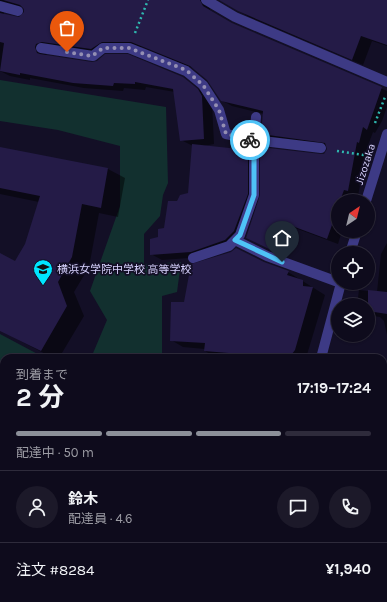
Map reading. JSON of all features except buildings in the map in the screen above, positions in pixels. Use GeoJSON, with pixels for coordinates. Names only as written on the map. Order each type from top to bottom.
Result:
{"type":"FeatureCollection","features":[{"type":"Feature","properties":{"kind":"street"},"geometry":{"type":"LineString","coordinates":[[206,0],[235,17],[387,82]]}},
{"type":"Feature","properties":{"kind":"street"},"geometry":{"type":"LineString","coordinates":[[0,6],[18,11]]}},
{"type":"Feature","properties":{"kind":"street"},"geometry":{"type":"LineString","coordinates":[[41,48],[92,56],[103,48],[129,48],[186,70],[203,85],[219,110],[226,134],[254,140],[321,148]]}},
{"type":"Feature","properties":{"kind":"street"},"geometry":{"type":"LineString","coordinates":[[193,258],[229,246],[240,235],[254,195],[254,140],[256,117]]}},
{"type":"Feature","properties":{"kind":"street","name":"Jizozaka"},"geometry":{"type":"LineString","coordinates":[[368,194],[387,134]]}},
{"type":"Feature","properties":{"kind":"street"},"geometry":{"type":"LineString","coordinates":[[235,240],[267,256],[331,280]]}},
{"type":"Feature","properties":{"kind":"street"},"geometry":{"type":"LineString","coordinates":[[322,354],[338,290]]}},
{"type":"Feature","properties":{"kind":"path"},"geometry":{"type":"LineString","coordinates":[[129,48],[148,0]]}},
{"type":"Feature","properties":{"kind":"path"},"geometry":{"type":"LineString","coordinates":[[321,148],[380,157]]}},
{"type":"Feature","properties":{"kind":"green space"},"geometry":{"type":"Polygon","coordinates":[[[0,80],[166,107],[168,183],[163,195],[160,216],[144,234],[144,264],[181,262],[177,292],[162,296],[162,353],[161,354],[93,354],[107,320],[90,291],[120,206],[120,146],[58,130],[0,121],[0,80]]]}},
{"type":"Feature","properties":{"kind":"green space"},"geometry":{"type":"Polygon","coordinates":[[[0,334],[38,354],[0,354],[0,334]]]}},
{"type":"Feature","properties":{"kind":"way so far"},"geometry":{"type":"LineString","coordinates":[[67,52],[92,56],[103,48],[129,48],[161,59],[186,70],[203,85],[219,110],[226,134],[250,140]]}},
{"type":"Feature","properties":{"kind":"place","name":"横浜女学院中学校 高等学校"},"geometry":{"type":"Point","coordinates":[43,286]}},
{"type":"Feature","properties":{"kind":"route"},"geometry":{"type":"LineString","coordinates":[[250,140],[254,140],[254,195],[240,235],[235,240],[282,262]]}}]}
